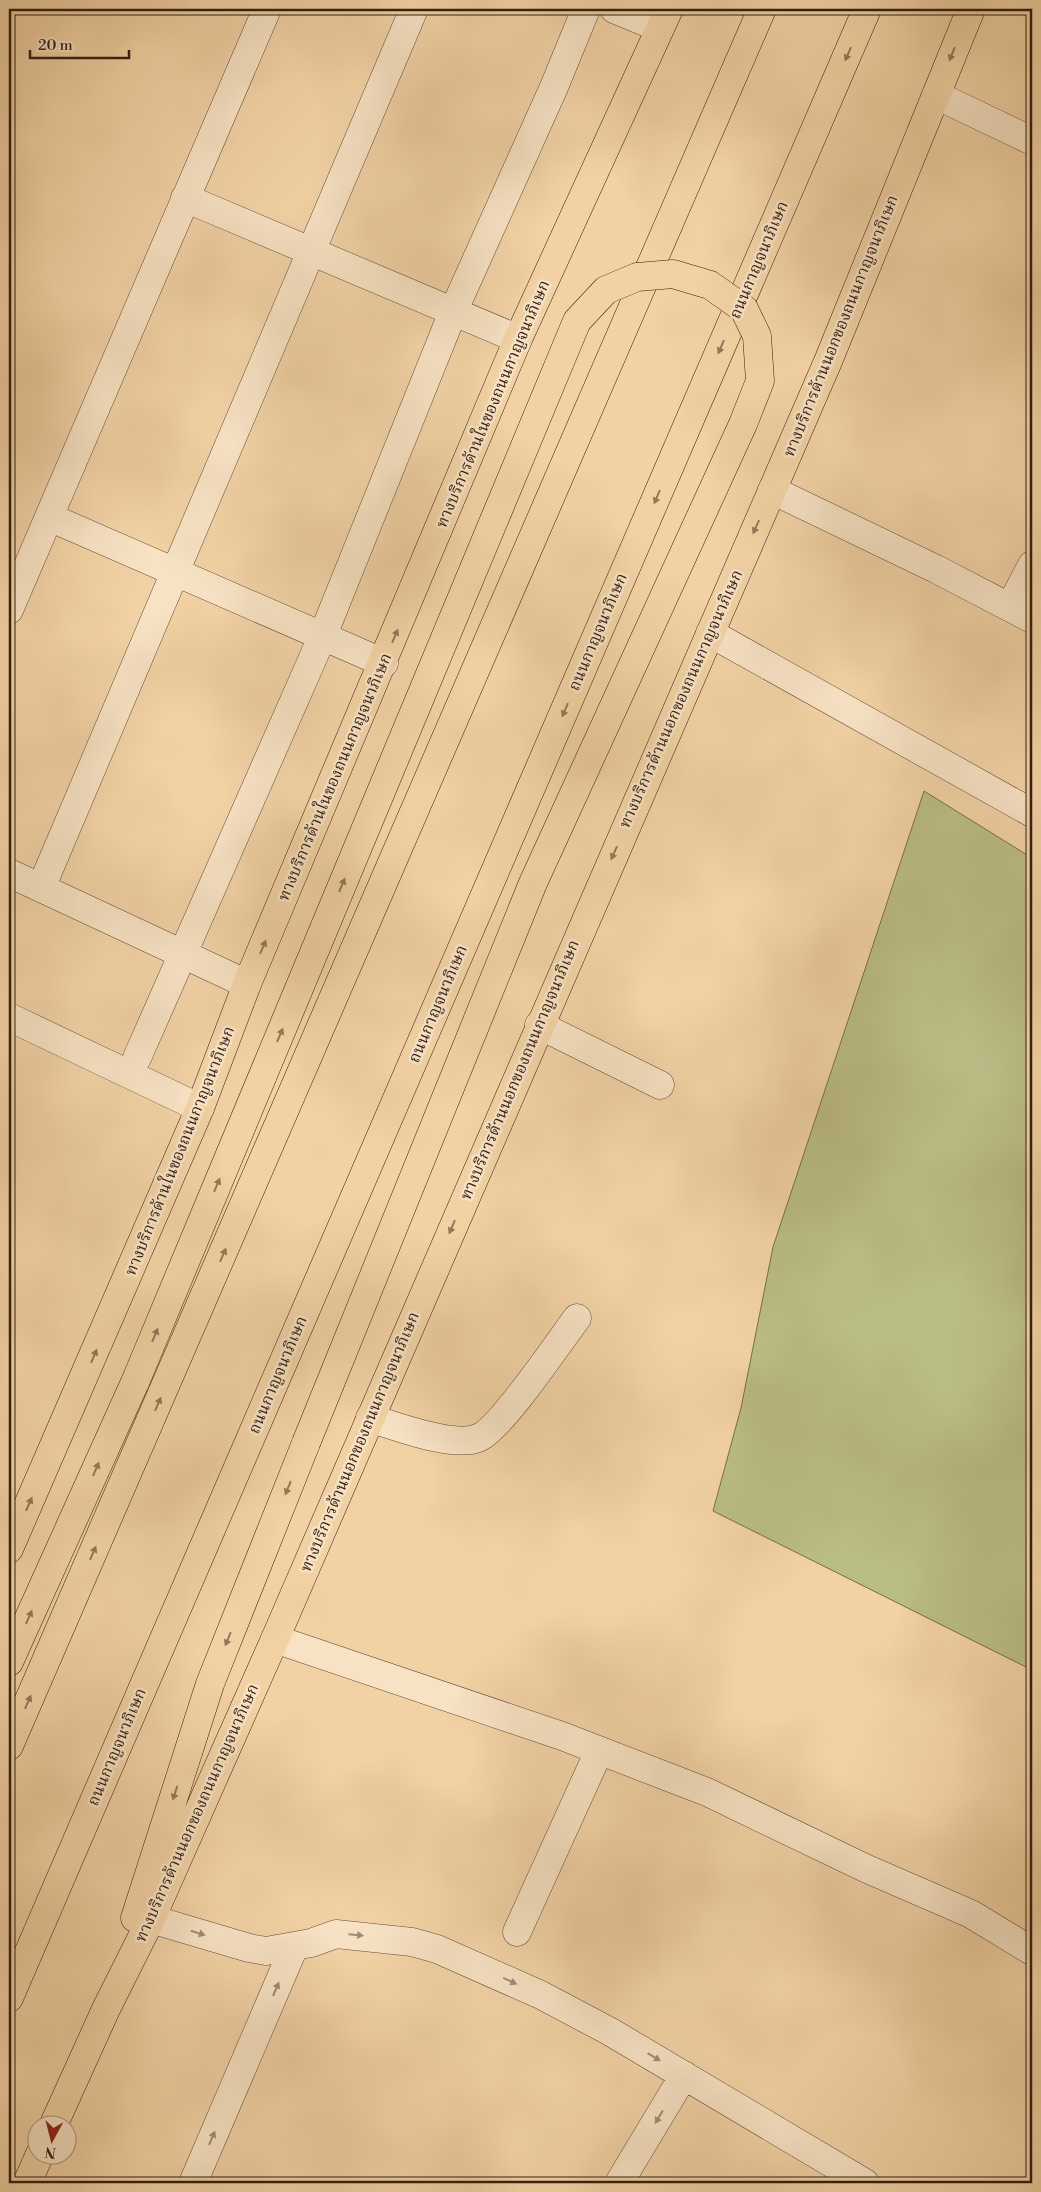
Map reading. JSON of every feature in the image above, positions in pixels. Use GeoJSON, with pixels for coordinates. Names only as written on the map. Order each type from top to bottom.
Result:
{"type":"FeatureCollection","features":[{"type":"Feature","properties":{"kind":"main road"},"geometry":{"type":"LineString","coordinates":[[9,1746],[762,9]]}},
{"type":"Feature","properties":{"kind":"main road","name":"ถนนกาญจนาภิเษก"},"geometry":{"type":"LineString","coordinates":[[9,1998],[867,9]]}},
{"type":"Feature","properties":{"kind":"main road","name":"ทางบริการด้านนอกของถนนกาญจนาภิเษก"},"geometry":{"type":"LineString","coordinates":[[59,2114],[106,2009],[152,1919],[275,1639],[829,359],[970,9]]}},
{"type":"Feature","properties":{"kind":"main road","name":"ทางบริการด้านในของถนนกาญจนาภิเษก"},"geometry":{"type":"LineString","coordinates":[[9,1549],[200,1108],[247,984],[384,663],[518,339],[665,18]]}},
{"type":"Feature","properties":{"kind":"main road"},"geometry":{"type":"LineString","coordinates":[[9,1662],[136,1380],[577,320],[606,290],[637,276],[673,274],[710,285],[744,309],[757,336],[760,380],[743,424],[533,883],[306,1443],[210,1684],[106,2009]]}},
{"type":"Feature","properties":{"kind":"main road"},"geometry":{"type":"LineString","coordinates":[[28,2183],[36,2164]]}},
{"type":"Feature","properties":{"kind":"street"},"geometry":{"type":"LineString","coordinates":[[9,610],[267,9]]}},
{"type":"Feature","properties":{"kind":"street"},"geometry":{"type":"LineString","coordinates":[[41,888],[414,9]]}},
{"type":"Feature","properties":{"kind":"street"},"geometry":{"type":"LineString","coordinates":[[137,1058],[323,635],[453,312],[554,87],[586,9]]}},
{"type":"Feature","properties":{"kind":"street"},"geometry":{"type":"LineString","coordinates":[[614,9],[665,18]]}},
{"type":"Feature","properties":{"kind":"street"},"geometry":{"type":"LineString","coordinates":[[936,95],[1032,141]]}},
{"type":"Feature","properties":{"kind":"street"},"geometry":{"type":"LineString","coordinates":[[185,198],[518,339]]}},
{"type":"Feature","properties":{"kind":"street"},"geometry":{"type":"LineString","coordinates":[[772,490],[1021,613],[1032,566]]}},
{"type":"Feature","properties":{"kind":"street"},"geometry":{"type":"LineString","coordinates":[[48,517],[384,663]]}},
{"type":"Feature","properties":{"kind":"street"},"geometry":{"type":"LineString","coordinates":[[710,633],[1032,813]]}},
{"type":"Feature","properties":{"kind":"street"},"geometry":{"type":"LineString","coordinates":[[9,873],[247,984]]}},
{"type":"Feature","properties":{"kind":"street"},"geometry":{"type":"LineString","coordinates":[[9,1017],[200,1108]]}},
{"type":"Feature","properties":{"kind":"street"},"geometry":{"type":"LineString","coordinates":[[540,1025],[660,1085]]}},
{"type":"Feature","properties":{"kind":"street"},"geometry":{"type":"LineString","coordinates":[[370,1418],[423,1435],[459,1440],[477,1439],[496,1426],[577,1318]]}},
{"type":"Feature","properties":{"kind":"street"},"geometry":{"type":"LineString","coordinates":[[275,1639],[599,1751],[707,1792],[865,1868],[970,1914],[1032,1952]]}},
{"type":"Feature","properties":{"kind":"street"},"geometry":{"type":"LineString","coordinates":[[516,1932],[599,1751]]}},
{"type":"Feature","properties":{"kind":"street"},"geometry":{"type":"LineString","coordinates":[[152,1919],[249,1948],[266,1950],[294,1947],[336,1934],[412,1942],[437,1949],[541,1995],[609,2031],[865,2183]]}},
{"type":"Feature","properties":{"kind":"street"},"geometry":{"type":"LineString","coordinates":[[192,2183],[294,1947]]}},
{"type":"Feature","properties":{"kind":"street"},"geometry":{"type":"LineString","coordinates":[[619,2183],[684,2075]]}},
{"type":"Feature","properties":{"kind":"green space"},"geometry":{"type":"Polygon","coordinates":[[[924,791],[1032,858],[1032,1670],[713,1511],[741,1408],[773,1247],[924,791]]]}}]}
